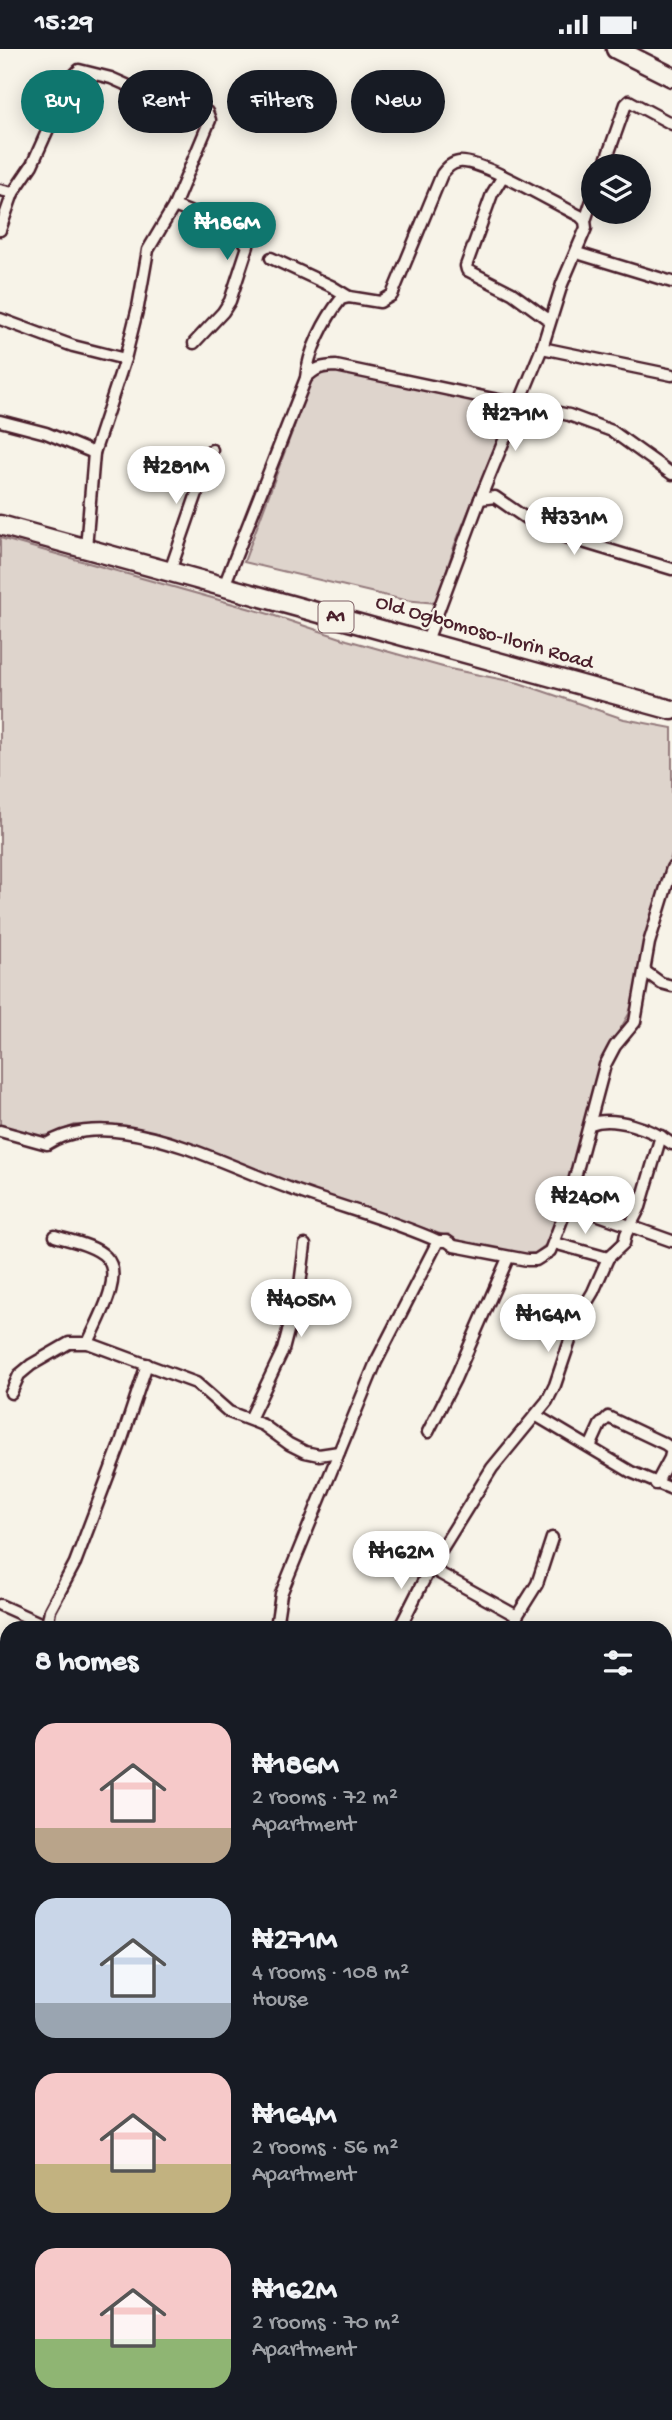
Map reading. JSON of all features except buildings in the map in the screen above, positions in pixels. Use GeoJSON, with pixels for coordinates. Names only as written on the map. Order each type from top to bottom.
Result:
{"type":"FeatureCollection","features":[{"type":"Feature","properties":{"kind":"highway"},"geometry":{"type":"LineString","coordinates":[[617,49],[672,77]]}},
{"type":"Feature","properties":{"kind":"highway","name":"Old Ogbomoso-Ilorin Road"},"geometry":{"type":"LineString","coordinates":[[0,525],[672,710]]}},
{"type":"Feature","properties":{"kind":"street"},"geometry":{"type":"LineString","coordinates":[[0,230],[13,193],[32,165],[71,78],[82,70],[95,76],[111,78],[153,97],[207,112],[209,115],[210,120],[174,206],[148,250],[125,359],[94,453],[86,548]]}},
{"type":"Feature","properties":{"kind":"street"},"geometry":{"type":"LineString","coordinates":[[608,154],[629,101],[672,124]]}},
{"type":"Feature","properties":{"kind":"street"},"geometry":{"type":"LineString","coordinates":[[271,258],[349,297],[380,302],[391,295],[442,174],[457,162],[466,162],[503,176],[581,217]]}},
{"type":"Feature","properties":{"kind":"street"},"geometry":{"type":"LineString","coordinates":[[503,176],[492,194],[466,266],[467,271],[512,293],[549,320]]}},
{"type":"Feature","properties":{"kind":"street"},"geometry":{"type":"LineString","coordinates":[[0,190],[13,193]]}},
{"type":"Feature","properties":{"kind":"street"},"geometry":{"type":"LineString","coordinates":[[174,206],[235,230],[248,246],[230,301],[194,343]]}},
{"type":"Feature","properties":{"kind":"street"},"geometry":{"type":"LineString","coordinates":[[427,641],[480,499],[542,348],[549,320],[584,237],[585,224]]}},
{"type":"Feature","properties":{"kind":"street"},"geometry":{"type":"LineString","coordinates":[[577,253],[672,282]]}},
{"type":"Feature","properties":{"kind":"street"},"geometry":{"type":"LineString","coordinates":[[224,586],[306,378],[307,365],[332,309],[341,299],[349,297]]}},
{"type":"Feature","properties":{"kind":"street"},"geometry":{"type":"LineString","coordinates":[[0,319],[73,346],[125,359]]}},
{"type":"Feature","properties":{"kind":"street"},"geometry":{"type":"LineString","coordinates":[[542,348],[672,375]]}},
{"type":"Feature","properties":{"kind":"street"},"geometry":{"type":"LineString","coordinates":[[306,378],[313,370],[323,366],[336,366],[569,415],[612,431],[672,474]]}},
{"type":"Feature","properties":{"kind":"street"},"geometry":{"type":"LineString","coordinates":[[0,421],[46,433],[94,453]]}},
{"type":"Feature","properties":{"kind":"street"},"geometry":{"type":"LineString","coordinates":[[170,571],[212,450]]}},
{"type":"Feature","properties":{"kind":"street"},"geometry":{"type":"LineString","coordinates":[[480,499],[495,497],[543,530],[672,569]]}},
{"type":"Feature","properties":{"kind":"street"},"geometry":{"type":"LineString","coordinates":[[0,1131],[47,1144],[59,1136],[81,1132],[121,1131],[137,1134],[177,1145],[438,1241],[447,1241],[454,1246],[508,1258],[536,1260],[550,1251],[568,1204],[605,1065],[615,1046],[635,1022],[646,972],[649,943],[672,869]]}},
{"type":"Feature","properties":{"kind":"street"},"geometry":{"type":"LineString","coordinates":[[646,972],[661,983],[672,986]]}},
{"type":"Feature","properties":{"kind":"street"},"geometry":{"type":"LineString","coordinates":[[590,1124],[612,1122],[661,1136],[672,1143]]}},
{"type":"Feature","properties":{"kind":"street"},"geometry":{"type":"LineString","coordinates":[[403,1621],[430,1568],[492,1468],[537,1416],[555,1385],[578,1317],[608,1258],[624,1243],[640,1207],[661,1136]]}},
{"type":"Feature","properties":{"kind":"street"},"geometry":{"type":"LineString","coordinates":[[568,1204],[672,1241]]}},
{"type":"Feature","properties":{"kind":"street"},"geometry":{"type":"LineString","coordinates":[[55,1235],[98,1251],[106,1256],[112,1266],[114,1277],[111,1289],[88,1343]]}},
{"type":"Feature","properties":{"kind":"street"},"geometry":{"type":"LineString","coordinates":[[277,1621],[281,1594],[376,1362],[438,1241]]}},
{"type":"Feature","properties":{"kind":"street"},"geometry":{"type":"LineString","coordinates":[[554,1243],[608,1258]]}},
{"type":"Feature","properties":{"kind":"street"},"geometry":{"type":"LineString","coordinates":[[250,1419],[283,1350],[300,1285],[305,1245]]}},
{"type":"Feature","properties":{"kind":"street"},"geometry":{"type":"LineString","coordinates":[[428,1432],[508,1258]]}},
{"type":"Feature","properties":{"kind":"street"},"geometry":{"type":"LineString","coordinates":[[11,1392],[19,1375],[31,1365],[69,1343],[88,1343],[196,1383],[229,1412],[250,1419],[305,1452],[327,1455],[339,1452]]}},
{"type":"Feature","properties":{"kind":"street"},"geometry":{"type":"LineString","coordinates":[[48,1621],[50,1610],[75,1563],[147,1364]]}},
{"type":"Feature","properties":{"kind":"street"},"geometry":{"type":"LineString","coordinates":[[537,1416],[631,1472],[672,1489]]}},
{"type":"Feature","properties":{"kind":"street"},"geometry":{"type":"LineString","coordinates":[[590,1447],[600,1425],[608,1417],[665,1444],[671,1450],[671,1458],[656,1484]]}},
{"type":"Feature","properties":{"kind":"street"},"geometry":{"type":"LineString","coordinates":[[515,1621],[537,1584],[552,1538]]}},
{"type":"Feature","properties":{"kind":"street"},"geometry":{"type":"LineString","coordinates":[[430,1568],[517,1616]]}},
{"type":"Feature","properties":{"kind":"street"},"geometry":{"type":"LineString","coordinates":[[0,1605],[36,1621]]}},
{"type":"Feature","properties":{"kind":"street"},"geometry":{"type":"LineString","coordinates":[[0,1801],[0,1824]]}},
{"type":"Feature","properties":{"kind":"shaded area"},"geometry":{"type":"Polygon","coordinates":[[[326,371],[343,372],[504,406],[510,410],[455,544],[436,603],[404,600],[244,562],[295,424],[305,389],[313,377],[326,371]]]}},
{"type":"Feature","properties":{"kind":"shaded area"},"geometry":{"type":"Polygon","coordinates":[[[0,538],[269,614],[347,640],[450,669],[519,683],[624,719],[672,728],[672,853],[629,1014],[603,1059],[566,1198],[547,1244],[535,1253],[513,1255],[458,1240],[300,1187],[157,1132],[75,1125],[34,1138],[0,1127],[0,538]]]}}]}
